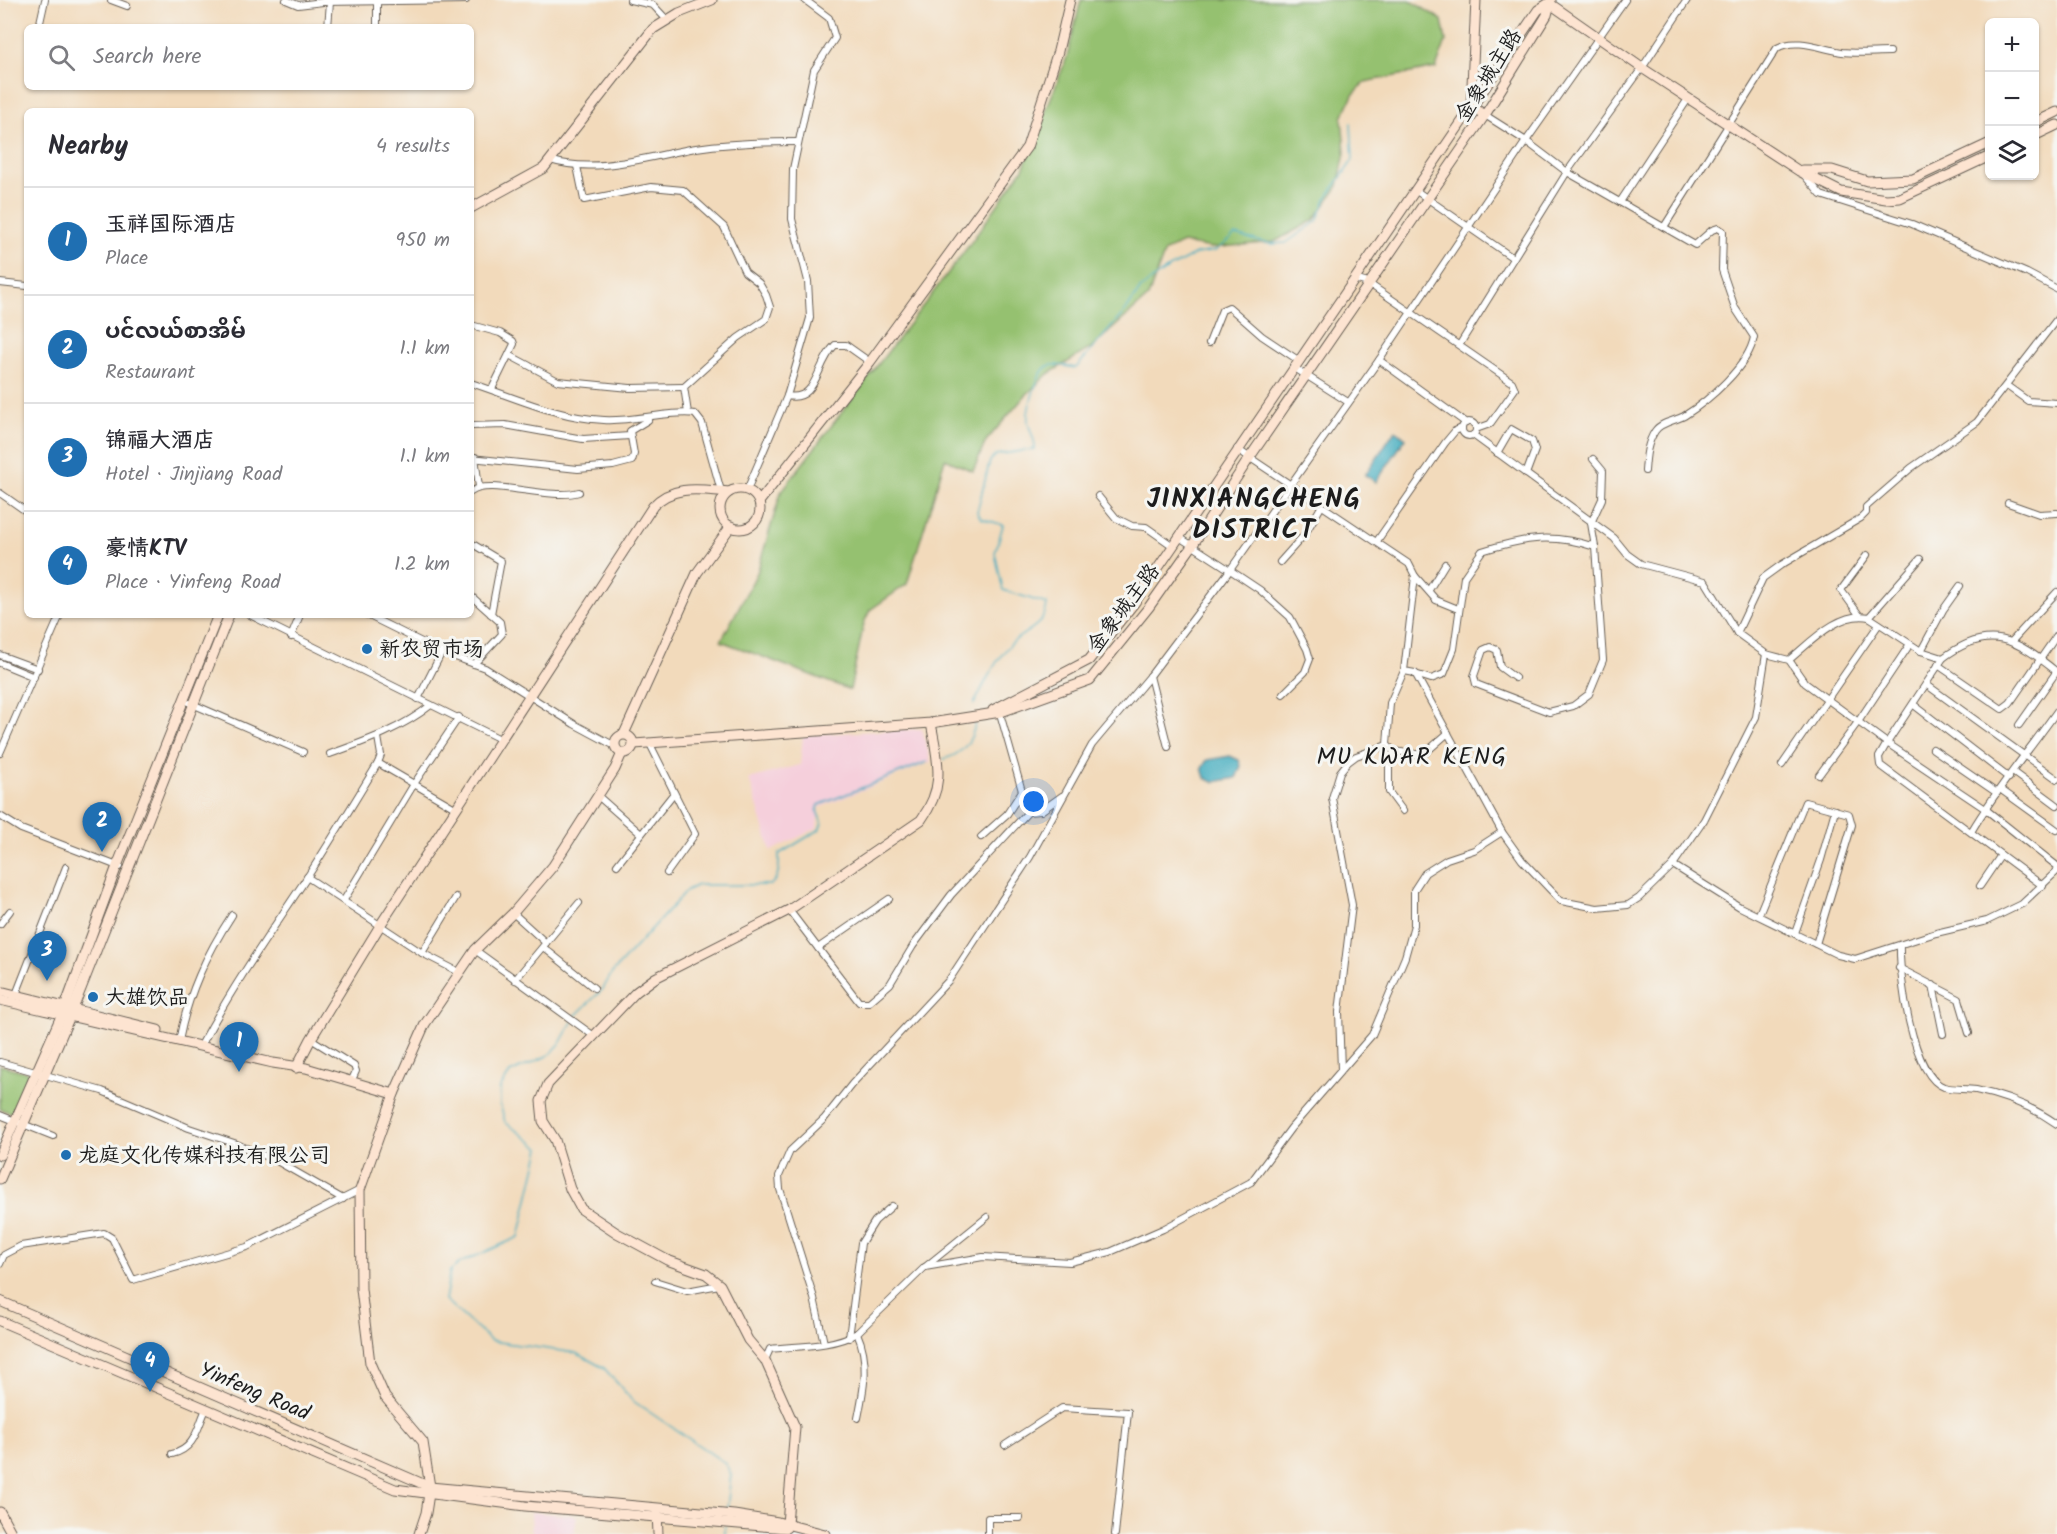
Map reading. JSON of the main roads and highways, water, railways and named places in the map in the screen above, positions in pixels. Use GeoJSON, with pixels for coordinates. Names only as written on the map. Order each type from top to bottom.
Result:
{"type":"FeatureCollection","features":[{"type":"Feature","properties":{"kind":"main road"},"geometry":{"type":"LineString","coordinates":[[474,206],[544,168],[653,29],[667,20],[712,0]]}},
{"type":"Feature","properties":{"kind":"main road"},"geometry":{"type":"LineString","coordinates":[[725,492],[720,507],[723,519],[730,526],[740,529],[752,524],[759,514],[759,502],[870,362],[1027,147],[1058,51],[1070,0]]}},
{"type":"Feature","properties":{"kind":"main road"},"geometry":{"type":"LineString","coordinates":[[1476,0],[1471,106],[1485,115]]}},
{"type":"Feature","properties":{"kind":"main road"},"geometry":{"type":"LineString","coordinates":[[1550,2],[1726,125],[1799,171],[1841,192],[1886,200],[1900,198],[1985,158]]}},
{"type":"Feature","properties":{"kind":"main road","name":"金象城主路"},"geometry":{"type":"LineString","coordinates":[[999,710],[1089,660],[1122,618],[1471,106],[1538,10],[1550,2]]}},
{"type":"Feature","properties":{"kind":"main road","name":"金象城主路"},"geometry":{"type":"LineString","coordinates":[[634,744],[931,723],[983,716],[1090,680],[1192,546],[1306,374],[1485,115],[1547,15],[1550,2]]}},
{"type":"Feature","properties":{"kind":"main road"},"geometry":{"type":"LineString","coordinates":[[2039,121],[2057,112]]}},
{"type":"Feature","properties":{"kind":"main road"},"geometry":{"type":"LineString","coordinates":[[2039,134],[2057,125]]}},
{"type":"Feature","properties":{"kind":"main road"},"geometry":{"type":"LineString","coordinates":[[1799,171],[1832,170],[1867,180],[1885,182],[1913,179],[1985,145]]}},
{"type":"Feature","properties":{"kind":"main road"},"geometry":{"type":"LineString","coordinates":[[1885,182],[1886,200]]}},
{"type":"Feature","properties":{"kind":"main road"},"geometry":{"type":"LineString","coordinates":[[300,1066],[311,1039],[381,924],[653,506],[661,497],[680,489],[725,492],[747,490],[759,502]]}},
{"type":"Feature","properties":{"kind":"main road"},"geometry":{"type":"LineString","coordinates":[[419,1534],[429,1491],[423,1442],[385,1397],[370,1363],[361,1289],[360,1190],[394,1094],[425,1024],[475,950],[513,913],[553,866],[598,796],[618,749],[616,739],[624,734],[697,573],[730,526]]}},
{"type":"Feature","properties":{"kind":"main road"},"geometry":{"type":"LineString","coordinates":[[208,653],[217,618]]}},
{"type":"Feature","properties":{"kind":"main road"},"geometry":{"type":"LineString","coordinates":[[111,896],[127,869],[168,752],[208,653],[227,618]]}},
{"type":"Feature","properties":{"kind":"main road"},"geometry":{"type":"LineString","coordinates":[[1122,618],[1134,625]]}},
{"type":"Feature","properties":{"kind":"main road"},"geometry":{"type":"LineString","coordinates":[[787,1524],[795,1427],[765,1360],[748,1340],[720,1285],[706,1274],[667,1260],[588,1215],[575,1199],[555,1140],[543,1120],[541,1101],[548,1084],[636,992],[655,978],[789,910],[921,820],[930,807],[938,782],[939,767],[931,723]]}},
{"type":"Feature","properties":{"kind":"main road"},"geometry":{"type":"LineString","coordinates":[[618,749],[631,750],[634,744],[631,737],[624,734]]}},
{"type":"Feature","properties":{"kind":"main road"},"geometry":{"type":"LineString","coordinates":[[0,1179],[3,1158],[67,1012],[100,927],[111,896],[117,866],[150,798]]}},
{"type":"Feature","properties":{"kind":"main road"},"geometry":{"type":"LineString","coordinates":[[0,991],[14,999],[300,1066]]}},
{"type":"Feature","properties":{"kind":"main road"},"geometry":{"type":"LineString","coordinates":[[0,1000],[14,999]]}},
{"type":"Feature","properties":{"kind":"main road"},"geometry":{"type":"LineString","coordinates":[[179,1038],[300,1066],[394,1094]]}},
{"type":"Feature","properties":{"kind":"main road","name":"Yinfeng Road"},"geometry":{"type":"LineString","coordinates":[[0,1301],[429,1491]]}},
{"type":"Feature","properties":{"kind":"main road","name":"Yinfeng Road"},"geometry":{"type":"LineString","coordinates":[[0,1321],[395,1490],[429,1491]]}},
{"type":"Feature","properties":{"kind":"main road"},"geometry":{"type":"LineString","coordinates":[[429,1491],[657,1514],[709,1517],[809,1529]]}},
{"type":"Feature","properties":{"kind":"main road"},"geometry":{"type":"LineString","coordinates":[[0,1512],[12,1534]]}},
{"type":"Feature","properties":{"kind":"main road"},"geometry":{"type":"LineString","coordinates":[[657,1514],[658,1534]]}},
{"type":"Feature","properties":{"kind":"main road"},"geometry":{"type":"LineString","coordinates":[[734,1520],[787,1524],[825,1534]]}},
{"type":"Feature","properties":{"kind":"water"},"geometry":{"type":"Polygon","coordinates":[[[1395,430],[1406,438],[1376,482],[1365,475],[1395,430]]]}},
{"type":"Feature","properties":{"kind":"water"},"geometry":{"type":"Polygon","coordinates":[[[1230,756],[1239,760],[1241,766],[1236,778],[1213,782],[1205,778],[1202,768],[1207,760],[1230,756]]]}},
{"type":"Feature","properties":{"kind":"waterway"},"geometry":{"type":"LineString","coordinates":[[974,704],[1005,650],[1038,623],[1047,604],[1003,590],[995,553],[1003,525],[981,518],[977,512],[990,461],[996,455],[1035,449],[1028,417],[1040,375],[1048,366],[1076,368],[1127,309],[1141,288],[1164,271],[1196,254],[1215,251],[1235,235],[1270,244],[1286,243],[1317,221],[1327,197],[1353,160],[1351,123]]}},
{"type":"Feature","properties":{"kind":"waterway"},"geometry":{"type":"LineString","coordinates":[[944,759],[956,754],[969,742],[975,724]]}},
{"type":"Feature","properties":{"kind":"waterway"},"geometry":{"type":"LineString","coordinates":[[574,1017],[603,989],[612,973],[687,890],[698,885],[770,885],[777,875],[779,854],[819,830],[822,823],[817,811],[819,805],[927,762]]}},
{"type":"Feature","properties":{"kind":"waterway"},"geometry":{"type":"LineString","coordinates":[[572,1022],[559,1045],[549,1055],[510,1073],[500,1088],[500,1104],[505,1122],[540,1148],[519,1237],[460,1263],[450,1271],[445,1300],[491,1341],[576,1353],[604,1368],[633,1401],[725,1463],[731,1474],[727,1509]]}},
{"type":"Feature","properties":{"kind":"waterway"},"geometry":{"type":"LineString","coordinates":[[725,1526],[725,1534]]}},
{"type":"Feature","properties":{"kind":"place","name":"新农贸市场"},"geometry":{"type":"Point","coordinates":[367,649]}},
{"type":"Feature","properties":{"kind":"place","name":"ပင်လယ်စာအိမ်"},"geometry":{"type":"Point","coordinates":[102,852]}},
{"type":"Feature","properties":{"kind":"place","name":"锦福大酒店"},"geometry":{"type":"Point","coordinates":[47,981]}},
{"type":"Feature","properties":{"kind":"place","name":"大雄饮品"},"geometry":{"type":"Point","coordinates":[93,997]}},
{"type":"Feature","properties":{"kind":"place","name":"玉祥国际酒店"},"geometry":{"type":"Point","coordinates":[239,1072]}},
{"type":"Feature","properties":{"kind":"place","name":"龙庭文化传媒科技有限公司"},"geometry":{"type":"Point","coordinates":[66,1155]}},
{"type":"Feature","properties":{"kind":"place","name":"豪情KTV"},"geometry":{"type":"Point","coordinates":[150,1392]}},
{"type":"Feature","properties":{"kind":"district","name":"JINXIANGCHENG DISTRICT"},"geometry":{"type":"Point","coordinates":[1254,514]}},
{"type":"Feature","properties":{"kind":"district","name":"MU KWAR KENG"},"geometry":{"type":"Point","coordinates":[1412,756]}}]}
